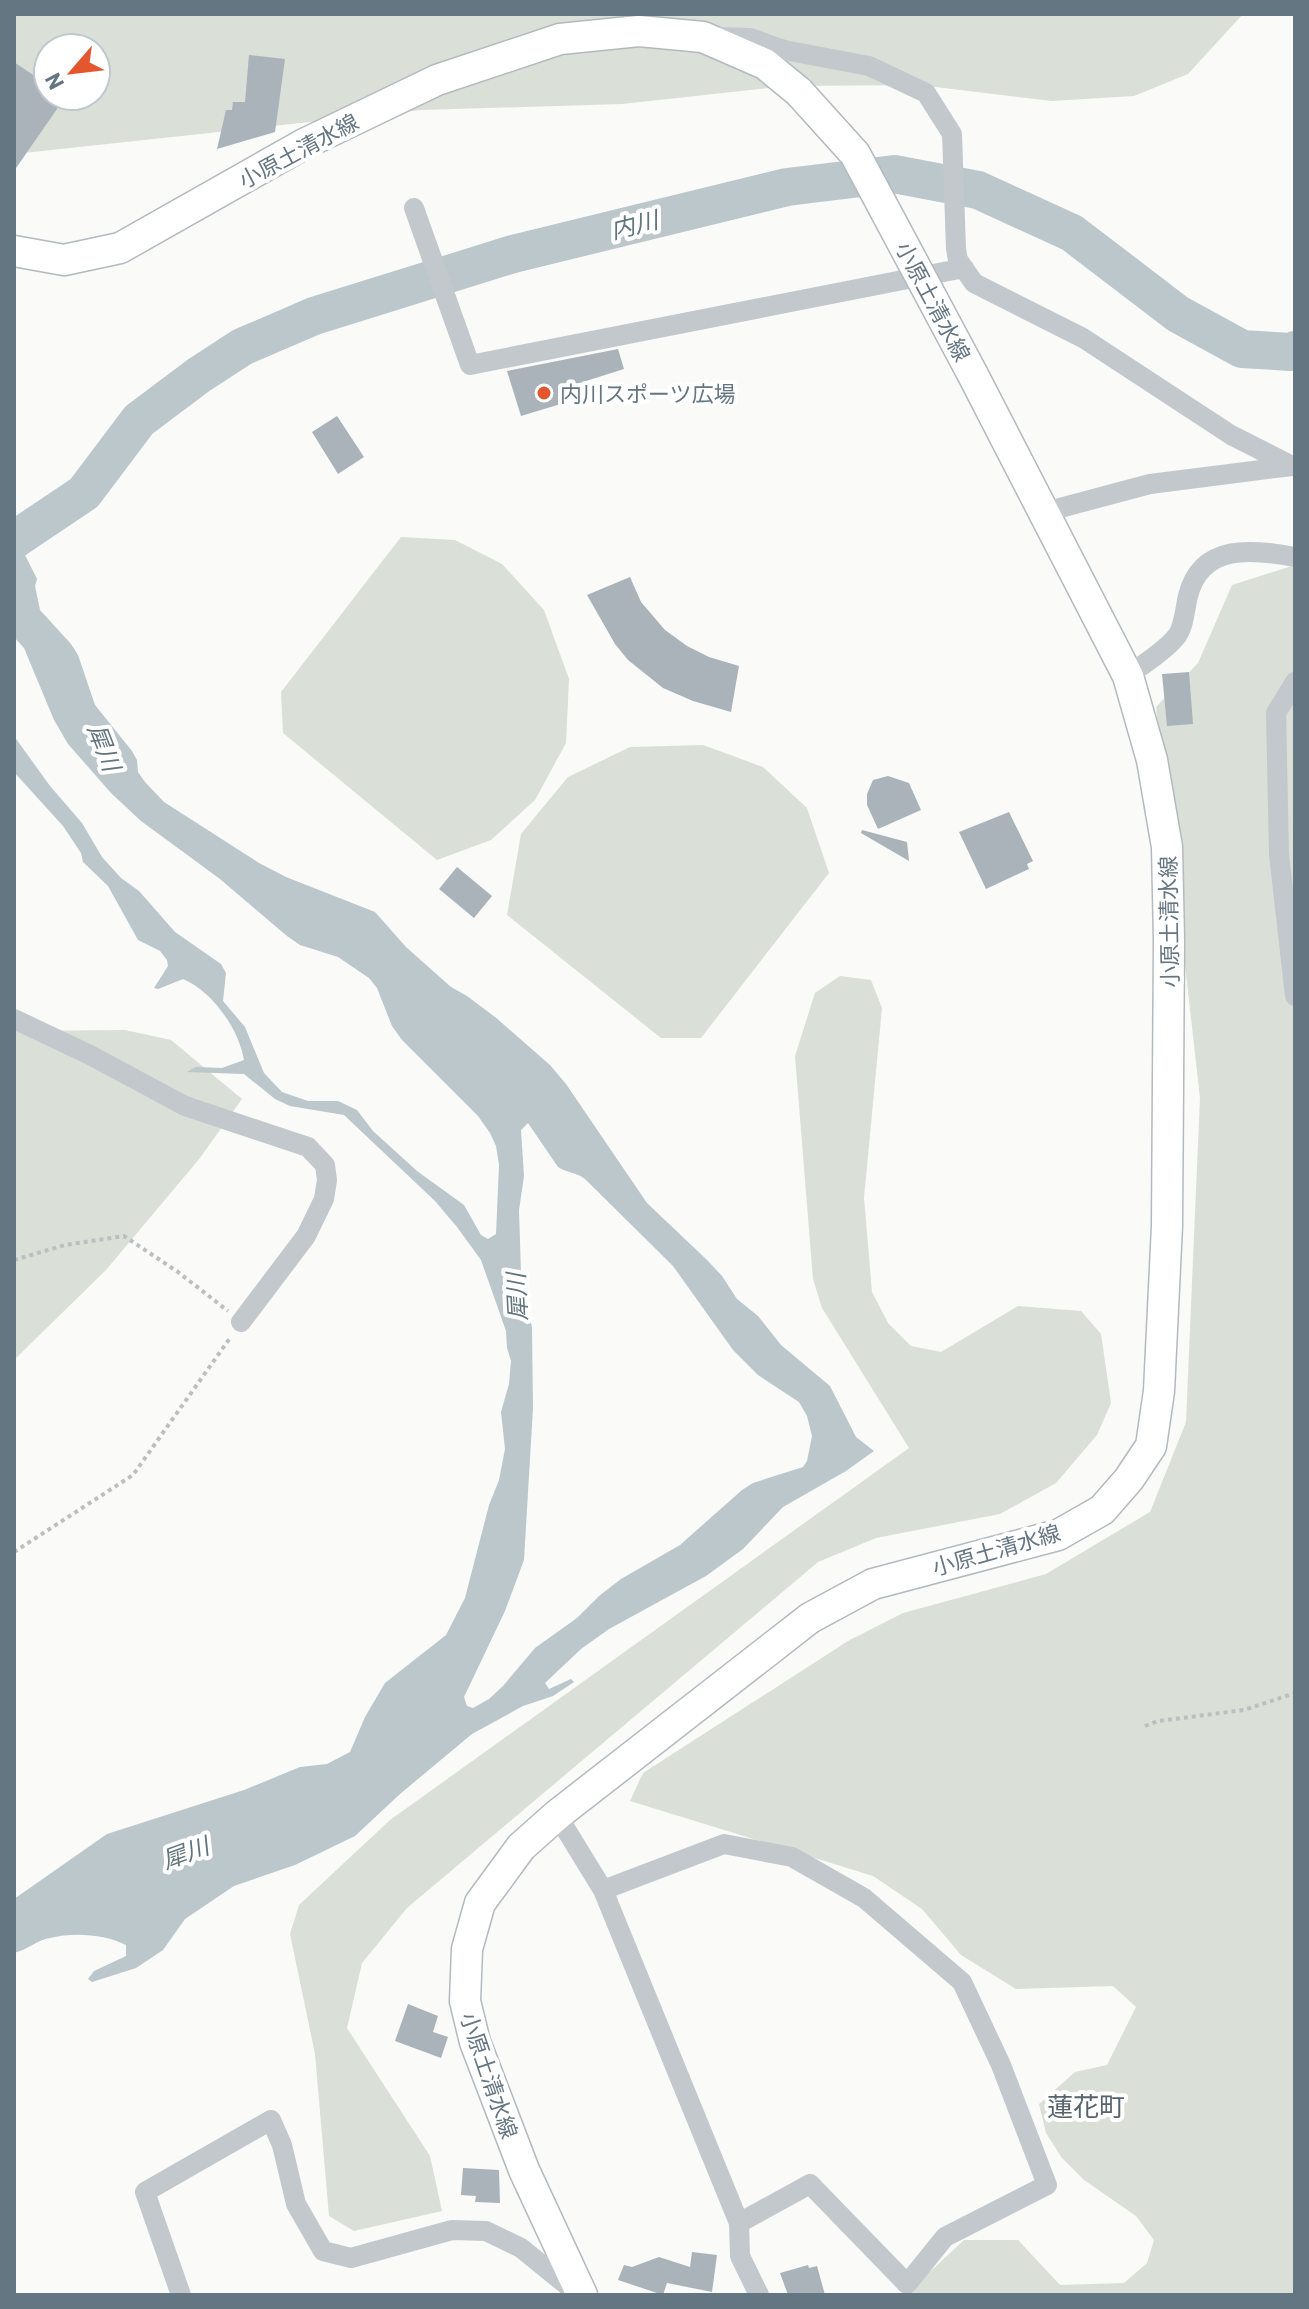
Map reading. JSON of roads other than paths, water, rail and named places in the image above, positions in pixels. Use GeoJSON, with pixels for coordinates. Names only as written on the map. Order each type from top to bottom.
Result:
{"type":"FeatureCollection","features":[{"type":"Feature","properties":{"kind":"main road","name":"小原土清水線"},"geometry":{"type":"LineString","coordinates":[[14,251],[64,260],[120,248],[304,144],[437,80],[560,39],[639,31],[703,37],[765,64],[799,92],[855,154],[1045,512],[1128,676],[1152,760],[1167,847],[1168,878],[1167,1226],[1159,1391],[1151,1446],[1129,1479],[1102,1510],[1058,1535],[873,1584],[810,1618],[557,1815],[521,1847],[480,1903],[467,1949],[465,2001],[475,2042],[524,2170],[580,2295]]}},
{"type":"Feature","properties":{"kind":"street"},"geometry":{"type":"LineString","coordinates":[[703,37],[750,38],[784,50],[869,66],[926,93],[952,134],[956,249],[958,260],[974,283],[1083,338],[1231,435],[1293,466]]}},
{"type":"Feature","properties":{"kind":"street"},"geometry":{"type":"LineString","coordinates":[[414,208],[470,365],[964,268]]}},
{"type":"Feature","properties":{"kind":"street"},"geometry":{"type":"LineString","coordinates":[[1045,512],[1150,484],[1293,466]]}},
{"type":"Feature","properties":{"kind":"street"},"geometry":{"type":"LineString","coordinates":[[1128,676],[1178,636],[1191,585],[1201,568],[1228,552],[1295,557]]}},
{"type":"Feature","properties":{"kind":"street"},"geometry":{"type":"LineString","coordinates":[[1295,682],[1276,713],[1279,854],[1295,996]]}},
{"type":"Feature","properties":{"kind":"street"},"geometry":{"type":"LineString","coordinates":[[14,1019],[185,1106],[308,1147],[325,1165],[327,1180],[324,1199],[306,1236],[241,1322]]}},
{"type":"Feature","properties":{"kind":"street"},"geometry":{"type":"LineString","coordinates":[[557,1815],[603,1890],[739,2223],[740,2256],[759,2295]]}},
{"type":"Feature","properties":{"kind":"street"},"geometry":{"type":"LineString","coordinates":[[603,1890],[724,1844],[792,1857],[864,1898],[962,1982],[1001,2065],[1047,2185],[945,2237],[907,2284],[810,2184],[739,2223]]}},
{"type":"Feature","properties":{"kind":"street"},"geometry":{"type":"LineString","coordinates":[[181,2295],[145,2192],[271,2120],[282,2145],[296,2204],[323,2251],[351,2258],[452,2230],[486,2231],[521,2248],[580,2295]]}},
{"type":"Feature","properties":{"kind":"water","name":"犀川"},"geometry":{"type":"Polygon","coordinates":[[[14,533],[37,579],[35,586],[40,610],[78,655],[95,705],[132,751],[138,772],[145,782],[164,802],[259,863],[375,912],[406,947],[451,987],[495,1017],[550,1065],[647,1203],[707,1260],[737,1299],[758,1316],[781,1345],[830,1386],[856,1437],[874,1451],[783,1507],[743,1549],[706,1576],[609,1629],[581,1649],[545,1683],[549,1689],[571,1679],[574,1682],[553,1696],[523,1706],[472,1734],[355,1836],[295,1865],[234,1886],[185,1919],[163,1950],[136,1968],[92,1982],[88,1979],[94,1971],[126,1956],[126,1945],[99,1936],[69,1935],[45,1939],[14,1953],[14,1899],[107,1834],[244,1790],[300,1767],[327,1764],[350,1752],[365,1717],[385,1683],[446,1635],[465,1598],[489,1505],[499,1480],[505,1449],[501,1412],[509,1384],[511,1361],[506,1331],[481,1260],[435,1201],[344,1115],[290,1106],[275,1099],[244,1074],[187,1072],[196,1067],[222,1068],[244,1060],[230,1024],[204,992],[183,979],[154,988],[168,966],[167,960],[160,951],[138,940],[108,886],[83,862],[81,853],[63,826],[14,772],[14,736],[50,786],[82,823],[102,857],[121,878],[139,891],[175,932],[221,964],[226,973],[223,1001],[245,1027],[264,1073],[282,1092],[308,1101],[338,1101],[357,1110],[373,1131],[417,1171],[464,1205],[481,1235],[488,1239],[496,1234],[499,1165],[490,1133],[478,1116],[402,1040],[369,978],[338,957],[300,945],[287,936],[220,879],[141,821],[111,793],[68,744],[54,720],[24,648],[14,637],[14,533]],[[528,1123],[521,1130],[524,1176],[519,1210],[521,1274],[532,1328],[533,1408],[524,1560],[505,1611],[464,1697],[467,1706],[473,1708],[489,1699],[535,1648],[577,1618],[599,1596],[621,1579],[680,1545],[742,1490],[753,1483],[803,1467],[812,1436],[807,1416],[799,1402],[758,1375],[733,1350],[673,1266],[585,1179],[558,1167],[528,1123]]]}},
{"type":"Feature","properties":{"kind":"waterway","name":"内川"},"geometry":{"type":"LineString","coordinates":[[14,540],[84,493],[139,420],[242,347],[314,316],[513,254],[787,187],[894,174],[978,190],[1072,233],[1178,314],[1242,349],[1295,350]]}},
{"type":"Feature","properties":{"kind":"place","name":"内川スポーツ広場"},"geometry":{"type":"Point","coordinates":[544,393]}},
{"type":"Feature","properties":{"kind":"district","name":"蓮花町"},"geometry":{"type":"Point","coordinates":[1086,2105]}}]}
